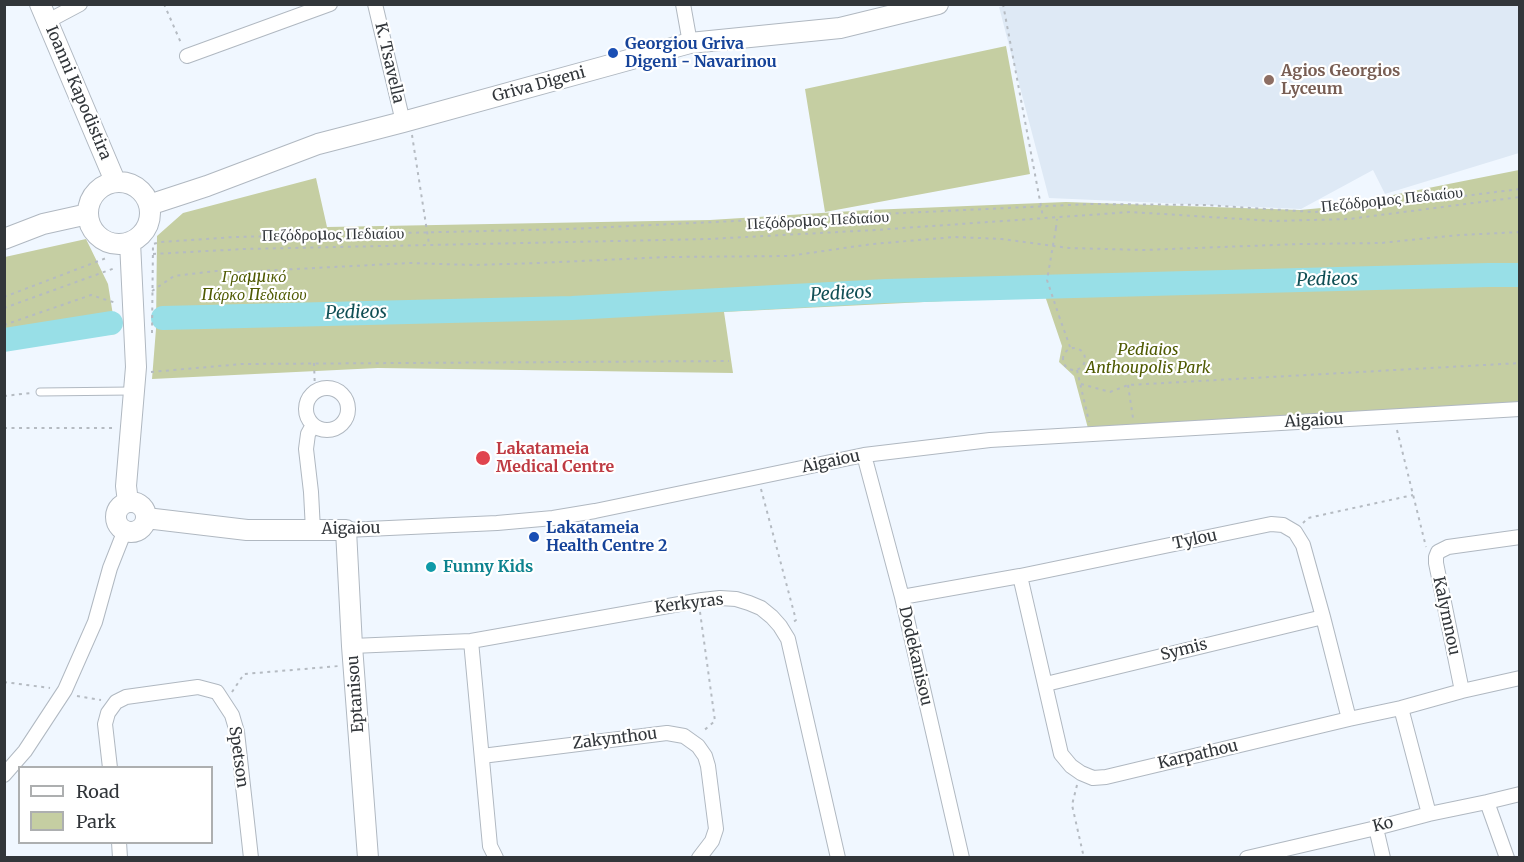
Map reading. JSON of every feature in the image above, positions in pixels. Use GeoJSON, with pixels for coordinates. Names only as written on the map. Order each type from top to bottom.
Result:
{"type":"FeatureCollection","features":[{"type":"Feature","properties":{"kind":"street"},"geometry":{"type":"LineString","coordinates":[[44,13],[80,4]]}},
{"type":"Feature","properties":{"kind":"street"},"geometry":{"type":"LineString","coordinates":[[187,56],[330,4]]}},
{"type":"Feature","properties":{"kind":"street","name":"K. Tsavella"},"geometry":{"type":"LineString","coordinates":[[375,4],[406,121]]}},
{"type":"Feature","properties":{"kind":"street"},"geometry":{"type":"LineString","coordinates":[[683,4],[690,43]]}},
{"type":"Feature","properties":{"kind":"street","name":"Griva Digeni"},"geometry":{"type":"LineString","coordinates":[[149,205],[207,186],[318,144],[690,43],[840,28],[938,4]]}},
{"type":"Feature","properties":{"kind":"street","name":"Ioanni Kapodistira"},"geometry":{"type":"LineString","coordinates":[[44,13],[115,182]]}},
{"type":"Feature","properties":{"kind":"street"},"geometry":{"type":"LineString","coordinates":[[115,182],[125,182],[142,192],[149,205],[150,216],[141,234],[130,242],[120,244],[100,237],[94,231],[88,214],[88,206],[98,189],[115,182]]}},
{"type":"Feature","properties":{"kind":"street"},"geometry":{"type":"LineString","coordinates":[[4,239],[43,224],[88,214]]}},
{"type":"Feature","properties":{"kind":"street"},"geometry":{"type":"LineString","coordinates":[[128,502],[126,486],[136,367],[130,242]]}},
{"type":"Feature","properties":{"kind":"street"},"geometry":{"type":"LineString","coordinates":[[328,387],[342,393],[346,399],[348,414],[340,426],[326,430],[314,425],[306,414],[306,407],[307,401],[315,391],[328,387]]}},
{"type":"Feature","properties":{"kind":"street","name":"Aigaiou"},"geometry":{"type":"LineString","coordinates":[[146,518],[247,530],[346,530],[497,523],[553,518],[595,511],[864,455],[990,440],[1520,409]]}},
{"type":"Feature","properties":{"kind":"street"},"geometry":{"type":"LineString","coordinates":[[313,530],[306,449],[308,434],[314,425]]}},
{"type":"Feature","properties":{"kind":"street","name":"Dodekanisou"},"geometry":{"type":"LineString","coordinates":[[864,455],[902,597],[962,858]]}},
{"type":"Feature","properties":{"kind":"street"},"geometry":{"type":"LineString","coordinates":[[128,502],[140,505],[145,513],[146,518],[139,530],[125,530],[118,523],[116,513],[121,505],[128,502]]}},
{"type":"Feature","properties":{"kind":"street","name":"Tylou"},"geometry":{"type":"LineString","coordinates":[[902,597],[1020,576],[1271,524],[1283,525],[1295,532]]}},
{"type":"Feature","properties":{"kind":"street"},"geometry":{"type":"LineString","coordinates":[[4,775],[25,751],[64,692],[95,622],[110,568],[125,530]]}},
{"type":"Feature","properties":{"kind":"street","name":"Eptanisou"},"geometry":{"type":"LineString","coordinates":[[346,530],[368,858]]}},
{"type":"Feature","properties":{"kind":"street"},"geometry":{"type":"LineString","coordinates":[[1295,532],[1303,545],[1348,719]]}},
{"type":"Feature","properties":{"kind":"street","name":"Kalymnou"},"geometry":{"type":"LineString","coordinates":[[1462,691],[1436,557],[1438,552],[1448,547],[1520,537]]}},
{"type":"Feature","properties":{"kind":"street"},"geometry":{"type":"LineString","coordinates":[[1020,576],[1061,754],[1071,766],[1081,773]]}},
{"type":"Feature","properties":{"kind":"street","name":"Kerkyras"},"geometry":{"type":"LineString","coordinates":[[353,655],[471,640],[698,600],[736,599],[761,608],[780,626],[788,639],[838,858]]}},
{"type":"Feature","properties":{"kind":"street","name":"Symis"},"geometry":{"type":"LineString","coordinates":[[1046,684],[1323,617]]}},
{"type":"Feature","properties":{"kind":"street"},"geometry":{"type":"LineString","coordinates":[[471,640],[490,846],[496,858]]}},
{"type":"Feature","properties":{"kind":"street","name":"Karpathou"},"geometry":{"type":"LineString","coordinates":[[1081,773],[1093,778],[1106,777],[1520,678]]}},
{"type":"Feature","properties":{"kind":"street","name":"Spetson"},"geometry":{"type":"LineString","coordinates":[[116,702],[126,697],[198,687],[217,692],[231,715],[237,732],[251,858]]}},
{"type":"Feature","properties":{"kind":"street"},"geometry":{"type":"LineString","coordinates":[[110,766],[105,724],[108,713],[116,702]]}},
{"type":"Feature","properties":{"kind":"street"},"geometry":{"type":"LineString","coordinates":[[1401,708],[1429,814]]}},
{"type":"Feature","properties":{"kind":"street","name":"Zakynthou"},"geometry":{"type":"LineString","coordinates":[[482,756],[667,733],[684,736],[691,741]]}},
{"type":"Feature","properties":{"kind":"street"},"geometry":{"type":"LineString","coordinates":[[691,741],[705,756],[708,766],[716,829],[712,841],[699,858]]}},
{"type":"Feature","properties":{"kind":"street","name":"Ko"},"geometry":{"type":"LineString","coordinates":[[1247,858],[1520,794]]}},
{"type":"Feature","properties":{"kind":"street"},"geometry":{"type":"LineString","coordinates":[[1487,802],[1507,858]]}},
{"type":"Feature","properties":{"kind":"street"},"geometry":{"type":"LineString","coordinates":[[1376,828],[1383,858]]}},
{"type":"Feature","properties":{"kind":"lane"},"geometry":{"type":"LineString","coordinates":[[40,392],[135,391]]}},
{"type":"Feature","properties":{"kind":"path"},"geometry":{"type":"LineString","coordinates":[[164,4],[187,56]]}},
{"type":"Feature","properties":{"kind":"path"},"geometry":{"type":"LineString","coordinates":[[1004,4],[1043,218]]}},
{"type":"Feature","properties":{"kind":"path"},"geometry":{"type":"LineString","coordinates":[[406,121],[429,244]]}},
{"type":"Feature","properties":{"kind":"path"},"geometry":{"type":"LineString","coordinates":[[152,315],[153,244],[161,242],[234,237],[568,229],[1091,204],[1207,205],[1313,212],[1343,211],[1520,189]]}},
{"type":"Feature","properties":{"kind":"path","name":"Πεζόδρομος Πεδιαίου"},"geometry":{"type":"LineString","coordinates":[[153,254],[429,244],[709,239],[1131,212],[1273,221],[1349,219],[1520,197]]}},
{"type":"Feature","properties":{"kind":"path"},"geometry":{"type":"LineString","coordinates":[[1057,218],[1047,280],[1070,347]]}},
{"type":"Feature","properties":{"kind":"path"},"geometry":{"type":"LineString","coordinates":[[152,291],[174,276],[216,271],[239,272],[410,263],[474,265],[667,257],[789,256],[872,244],[955,237],[1002,239],[1070,248],[1143,250],[1381,243],[1520,232]]}},
{"type":"Feature","properties":{"kind":"path"},"geometry":{"type":"LineString","coordinates":[[4,297],[109,257]]}},
{"type":"Feature","properties":{"kind":"path"},"geometry":{"type":"LineString","coordinates":[[4,308],[115,268]]}},
{"type":"Feature","properties":{"kind":"path"},"geometry":{"type":"LineString","coordinates":[[4,325],[91,295],[109,302],[120,303]]}},
{"type":"Feature","properties":{"kind":"path"},"geometry":{"type":"LineString","coordinates":[[1070,347],[1078,348],[1083,352],[1085,359],[1083,366],[1077,370],[1064,365],[1062,358],[1064,351],[1070,347]]}},
{"type":"Feature","properties":{"kind":"path"},"geometry":{"type":"LineString","coordinates":[[151,372],[242,364],[729,362]]}},
{"type":"Feature","properties":{"kind":"path"},"geometry":{"type":"LineString","coordinates":[[314,363],[315,391]]}},
{"type":"Feature","properties":{"kind":"path"},"geometry":{"type":"LineString","coordinates":[[1081,384],[1110,392],[1128,385],[1520,363]]}},
{"type":"Feature","properties":{"kind":"path"},"geometry":{"type":"LineString","coordinates":[[1077,370],[1091,434]]}},
{"type":"Feature","properties":{"kind":"path"},"geometry":{"type":"LineString","coordinates":[[1128,385],[1136,431]]}},
{"type":"Feature","properties":{"kind":"path"},"geometry":{"type":"LineString","coordinates":[[4,396],[40,392]]}},
{"type":"Feature","properties":{"kind":"path"},"geometry":{"type":"LineString","coordinates":[[1393,416],[1426,548],[1436,557]]}},
{"type":"Feature","properties":{"kind":"path"},"geometry":{"type":"LineString","coordinates":[[4,428],[120,428]]}},
{"type":"Feature","properties":{"kind":"path"},"geometry":{"type":"LineString","coordinates":[[758,477],[796,620],[783,631]]}},
{"type":"Feature","properties":{"kind":"path"},"geometry":{"type":"LineString","coordinates":[[1295,532],[1308,518],[1413,495]]}},
{"type":"Feature","properties":{"kind":"path"},"geometry":{"type":"LineString","coordinates":[[691,741],[715,721],[698,600]]}},
{"type":"Feature","properties":{"kind":"path"},"geometry":{"type":"LineString","coordinates":[[225,705],[244,674],[353,655]]}},
{"type":"Feature","properties":{"kind":"path"},"geometry":{"type":"LineString","coordinates":[[4,681],[116,702]]}},
{"type":"Feature","properties":{"kind":"path"},"geometry":{"type":"LineString","coordinates":[[1081,773],[1071,805],[1084,858]]}},
{"type":"Feature","properties":{"kind":"shaded area","name":"Agios Georgios Lyceum"},"geometry":{"type":"Polygon","coordinates":[[[1007,5],[1519,5],[1519,153],[1385,194],[1373,170],[1301,209],[1049,198],[999,7],[1007,5]]]}},
{"type":"Feature","properties":{"kind":"green space"},"geometry":{"type":"Polygon","coordinates":[[[1006,46],[1030,174],[825,212],[805,89],[1006,46]]]}},
{"type":"Feature","properties":{"kind":"green space","name":"Γραμμικό Πάρκο Πεδιαίου"},"geometry":{"type":"Polygon","coordinates":[[[1519,170],[1519,403],[1089,432],[1074,376],[1059,362],[1062,346],[1045,296],[724,312],[733,373],[378,368],[152,379],[156,329],[157,236],[183,213],[316,178],[327,227],[710,220],[869,210],[1066,202],[1300,210],[1353,205],[1519,170]]]}},
{"type":"Feature","properties":{"kind":"green space"},"geometry":{"type":"Polygon","coordinates":[[[86,239],[108,284],[116,334],[5,347],[5,257],[86,239]]]}},
{"type":"Feature","properties":{"kind":"waterway","name":"Pedieos"},"geometry":{"type":"LineString","coordinates":[[163,318],[572,308],[886,291],[1520,275]]}},
{"type":"Feature","properties":{"kind":"waterway","name":"Pedieos"},"geometry":{"type":"LineString","coordinates":[[4,340],[111,323]]}},
{"type":"Feature","properties":{"kind":"place","name":"Georgiou Griva Digeni - Navarinou"},"geometry":{"type":"Point","coordinates":[613,53]}},
{"type":"Feature","properties":{"kind":"place","name":"Agios Georgios Lyceum"},"geometry":{"type":"Point","coordinates":[1269,80]}},
{"type":"Feature","properties":{"kind":"place","name":"Lakatameia Medical Centre"},"geometry":{"type":"Point","coordinates":[483,458]}},
{"type":"Feature","properties":{"kind":"place","name":"Lakatameia Health Centre 2"},"geometry":{"type":"Point","coordinates":[534,537]}},
{"type":"Feature","properties":{"kind":"place","name":"Funny Kids"},"geometry":{"type":"Point","coordinates":[431,567]}},
{"type":"Feature","properties":{"kind":"park label","name":"Pediaios Anthoupolis Park"},"geometry":{"type":"Point","coordinates":[1148,359]}}]}
